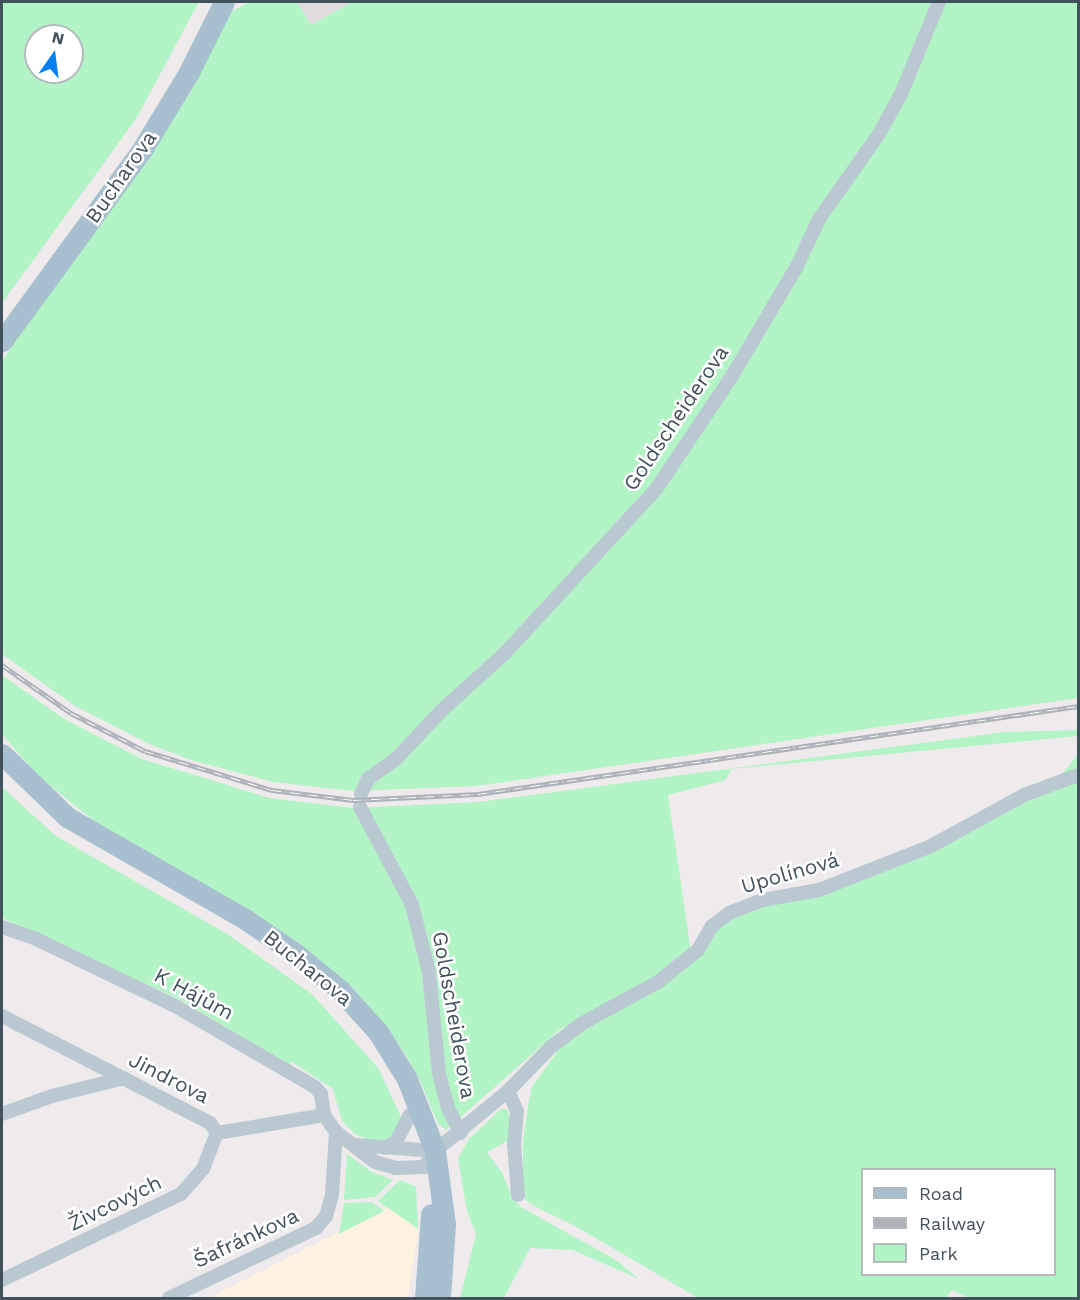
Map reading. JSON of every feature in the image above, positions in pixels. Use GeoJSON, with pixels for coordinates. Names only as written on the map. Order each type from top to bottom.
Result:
{"type":"FeatureCollection","features":[{"type":"Feature","properties":{"kind":"main road","name":"Bucharova"},"geometry":{"type":"LineString","coordinates":[[2,320],[123,157],[218,3]]}},
{"type":"Feature","properties":{"kind":"main road","name":"Bucharova"},"geometry":{"type":"LineString","coordinates":[[2,341],[143,148],[188,74],[218,3]]}},
{"type":"Feature","properties":{"kind":"main road","name":"Bucharova"},"geometry":{"type":"LineString","coordinates":[[2,754],[67,817],[245,919],[340,990],[378,1032],[394,1056],[420,1106],[432,1220],[424,1299]]}},
{"type":"Feature","properties":{"kind":"main road","name":"Bucharova"},"geometry":{"type":"LineString","coordinates":[[2,772],[62,828],[234,927],[312,982],[369,1040],[394,1080],[410,1115],[426,1155],[445,1224],[440,1299]]}},
{"type":"Feature","properties":{"kind":"street","name":"Goldscheiderova"},"geometry":{"type":"LineString","coordinates":[[461,1133],[448,1108],[439,1074],[429,972],[412,905],[361,800],[368,778],[398,757],[440,712],[505,653],[657,488],[732,376],[797,266],[819,219],[879,134],[901,94],[939,2]]}},
{"type":"Feature","properties":{"kind":"street","name":"Upolínová"},"geometry":{"type":"LineString","coordinates":[[426,1155],[461,1133],[581,1024],[658,982],[698,950],[712,926],[729,913],[764,900],[819,890],[931,846],[1023,795],[1078,775]]}},
{"type":"Feature","properties":{"kind":"street","name":"K Hájům"},"geometry":{"type":"LineString","coordinates":[[2,927],[36,939],[248,1046],[315,1087],[321,1094],[324,1115],[336,1132],[387,1166],[426,1155]]}},
{"type":"Feature","properties":{"kind":"street","name":"Jindrova"},"geometry":{"type":"LineString","coordinates":[[2,1016],[210,1122],[217,1132],[324,1115]]}},
{"type":"Feature","properties":{"kind":"street"},"geometry":{"type":"LineString","coordinates":[[2,1114],[52,1096],[124,1078]]}},
{"type":"Feature","properties":{"kind":"street"},"geometry":{"type":"LineString","coordinates":[[507,1091],[517,1111],[514,1144],[518,1195]]}},
{"type":"Feature","properties":{"kind":"street"},"geometry":{"type":"LineString","coordinates":[[384,1149],[396,1142],[410,1115]]}},
{"type":"Feature","properties":{"kind":"street","name":"Živcových"},"geometry":{"type":"LineString","coordinates":[[2,1280],[181,1194],[203,1169],[217,1132]]}},
{"type":"Feature","properties":{"kind":"street","name":"Šafránkova"},"geometry":{"type":"LineString","coordinates":[[169,1299],[316,1228],[326,1216],[332,1195],[336,1132]]}},
{"type":"Feature","properties":{"kind":"street"},"geometry":{"type":"LineString","coordinates":[[351,1144],[426,1155]]}},
{"type":"Feature","properties":{"kind":"shaded area"},"geometry":{"type":"Polygon","coordinates":[[[297,2],[352,2],[310,26],[297,2]]]}},
{"type":"Feature","properties":{"kind":"shaded area"},"geometry":{"type":"Polygon","coordinates":[[[388,1207],[418,1229],[408,1298],[209,1298],[388,1207]]]}},
{"type":"Feature","properties":{"kind":"green space"},"geometry":{"type":"Polygon","coordinates":[[[2,2],[199,2],[136,119],[2,303],[2,2]]]}},
{"type":"Feature","properties":{"kind":"green space"},"geometry":{"type":"Polygon","coordinates":[[[250,2],[297,2],[311,25],[352,2],[1078,2],[1078,698],[477,786],[354,791],[273,782],[191,760],[149,744],[75,706],[2,654],[2,362],[34,309],[130,182],[190,93],[232,11],[250,2]]]}},
{"type":"Feature","properties":{"kind":"green space"},"geometry":{"type":"Polygon","coordinates":[[[2,675],[66,720],[142,759],[270,798],[353,808],[479,802],[1005,732],[1078,730],[1078,736],[731,769],[726,780],[668,795],[691,952],[707,924],[826,884],[927,842],[1013,793],[1062,774],[1078,754],[1078,1298],[969,1298],[952,1290],[946,1298],[698,1298],[577,1227],[532,1205],[523,1197],[523,1140],[531,1088],[568,1037],[563,1027],[446,1130],[438,1124],[420,1080],[400,1046],[354,989],[272,925],[99,825],[37,775],[2,734],[2,675]]]}},
{"type":"Feature","properties":{"kind":"green space"},"geometry":{"type":"Polygon","coordinates":[[[2,787],[56,836],[229,935],[312,994],[379,1069],[402,1119],[392,1139],[379,1145],[355,1134],[342,1121],[333,1089],[292,1062],[289,1065],[179,999],[2,918],[2,787]]]}},
{"type":"Feature","properties":{"kind":"green space"},"geometry":{"type":"Polygon","coordinates":[[[501,1109],[507,1109],[510,1140],[487,1152],[503,1174],[512,1197],[521,1207],[616,1260],[639,1279],[573,1250],[530,1248],[504,1298],[460,1298],[476,1234],[467,1211],[458,1158],[469,1139],[501,1109]]]}},
{"type":"Feature","properties":{"kind":"green space"},"geometry":{"type":"Polygon","coordinates":[[[347,1154],[372,1172],[393,1180],[375,1197],[344,1200],[347,1154]]]}},
{"type":"Feature","properties":{"kind":"green space"},"geometry":{"type":"Polygon","coordinates":[[[400,1180],[416,1187],[418,1229],[378,1201],[400,1180]]]}},
{"type":"Feature","properties":{"kind":"green space"},"geometry":{"type":"Polygon","coordinates":[[[372,1202],[384,1211],[339,1234],[344,1203],[372,1202]]]}},
{"type":"Feature","properties":{"kind":"railway"},"geometry":{"type":"LineString","coordinates":[[2,665],[71,713],[145,751],[272,790],[353,800],[478,794],[1078,706]]}}]}
